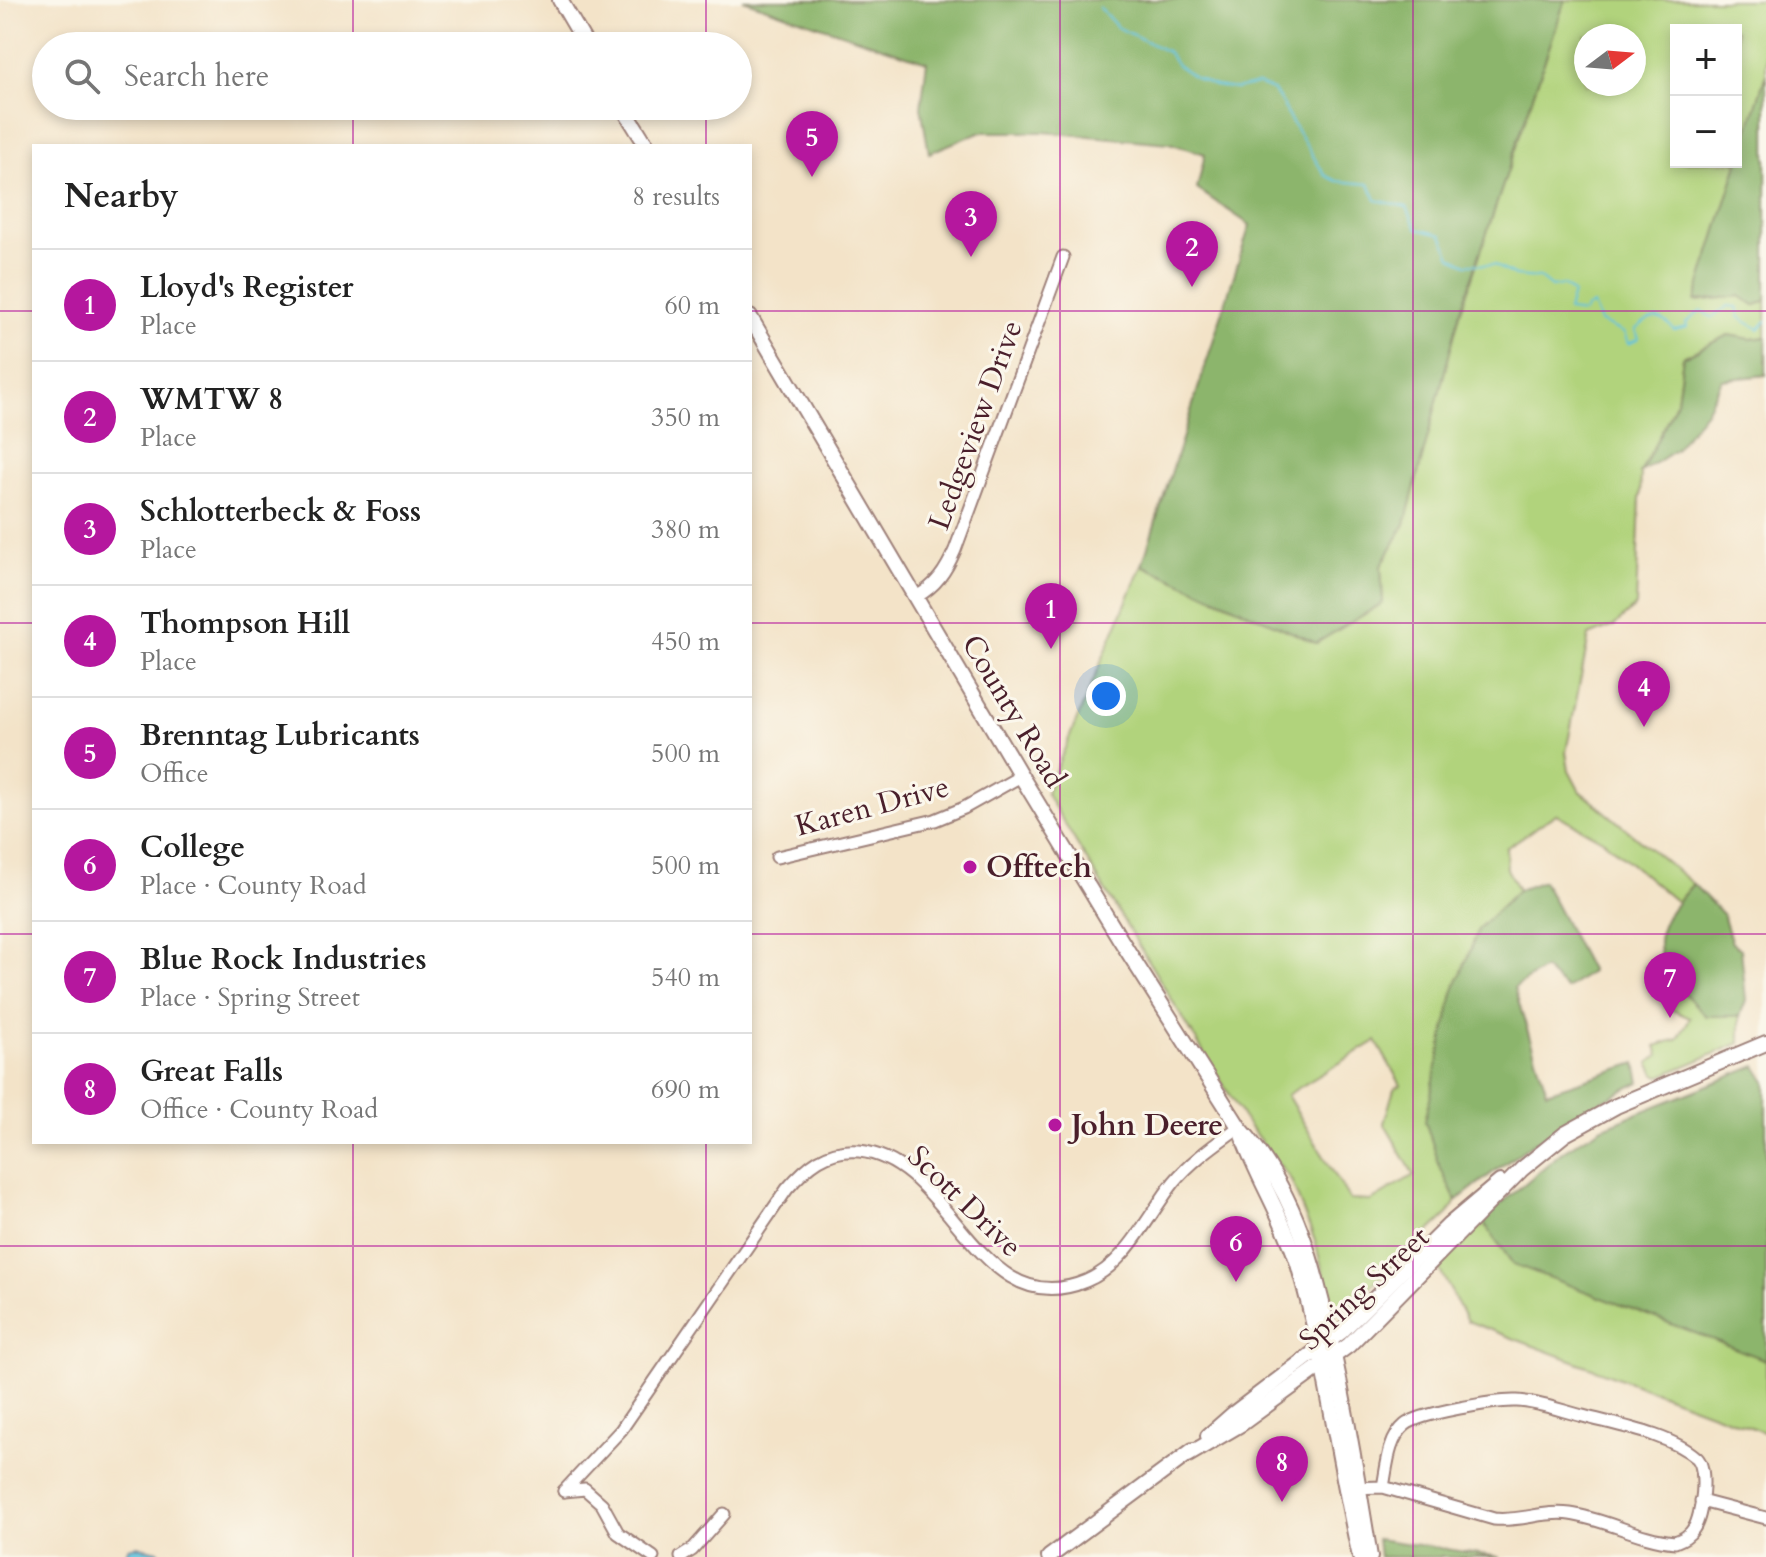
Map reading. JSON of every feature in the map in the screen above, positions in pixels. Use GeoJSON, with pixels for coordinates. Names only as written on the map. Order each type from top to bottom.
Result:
{"type":"FeatureCollection","features":[{"type":"Feature","properties":{"kind":"main road"},"geometry":{"type":"LineString","coordinates":[[560,0],[579,32]]}},
{"type":"Feature","properties":{"kind":"main road"},"geometry":{"type":"LineString","coordinates":[[631,120],[646,144]]}},
{"type":"Feature","properties":{"kind":"main road","name":"County Road"},"geometry":{"type":"LineString","coordinates":[[752,320],[1021,776],[1239,1127],[1297,1262],[1370,1557]]}},
{"type":"Feature","properties":{"kind":"main road","name":"Spring Street"},"geometry":{"type":"LineString","coordinates":[[1049,1557],[1188,1455],[1241,1424],[1349,1345],[1522,1169],[1547,1148],[1590,1119],[1651,1090],[1766,1043]]}},
{"type":"Feature","properties":{"kind":"main road","name":"County Road"},"geometry":{"type":"LineString","coordinates":[[1239,1127],[1259,1149],[1289,1201],[1308,1249],[1335,1356],[1360,1557]]}},
{"type":"Feature","properties":{"kind":"main road","name":"Spring Street"},"geometry":{"type":"LineString","coordinates":[[1188,1455],[1233,1414],[1331,1339],[1449,1225],[1495,1186],[1522,1169]]}},
{"type":"Feature","properties":{"kind":"street","name":"Ledgeview Drive"},"geometry":{"type":"LineString","coordinates":[[916,597],[929,591],[940,578],[955,550],[1063,257]]}},
{"type":"Feature","properties":{"kind":"street","name":"Karen Drive"},"geometry":{"type":"LineString","coordinates":[[777,857],[935,820],[964,808],[1021,776]]}},
{"type":"Feature","properties":{"kind":"street","name":"Scott Drive"},"geometry":{"type":"LineString","coordinates":[[653,1557],[618,1533],[602,1504],[585,1489],[564,1491],[621,1430],[787,1189],[804,1169],[827,1155],[847,1150],[874,1153],[899,1164],[925,1188],[995,1267],[1014,1280],[1031,1286],[1057,1288],[1085,1282],[1109,1268],[1176,1180],[1196,1159],[1239,1127]]}},
{"type":"Feature","properties":{"kind":"street"},"geometry":{"type":"LineString","coordinates":[[1352,1488],[1383,1487],[1494,1519],[1512,1521],[1550,1513],[1568,1513],[1675,1542],[1684,1539],[1695,1526],[1701,1501],[1701,1464],[1684,1450],[1639,1430],[1520,1401],[1506,1401],[1423,1416],[1405,1425],[1393,1441],[1383,1487]]}},
{"type":"Feature","properties":{"kind":"street"},"geometry":{"type":"LineString","coordinates":[[1701,1501],[1766,1518]]}},
{"type":"Feature","properties":{"kind":"street"},"geometry":{"type":"LineString","coordinates":[[681,1557],[692,1550],[724,1514]]}},
{"type":"Feature","properties":{"kind":"green space"},"geometry":{"type":"Polygon","coordinates":[[[743,0],[1565,0],[1460,313],[1405,524],[1381,566],[1383,603],[1316,643],[1142,565],[1250,225],[1197,189],[1205,154],[1169,143],[1043,132],[979,132],[929,153],[921,107],[927,62],[743,0]]]}},
{"type":"Feature","properties":{"kind":"green space"},"geometry":{"type":"Polygon","coordinates":[[[1565,0],[1766,0],[1766,74],[1742,151],[1742,24],[1670,24],[1670,168],[1737,168],[1695,301],[1740,296],[1755,306],[1766,300],[1766,337],[1751,339],[1728,335],[1683,357],[1677,401],[1641,472],[1636,606],[1614,626],[1589,636],[1566,752],[1569,771],[1579,790],[1693,884],[1677,902],[1604,841],[1556,814],[1506,848],[1507,869],[1518,890],[1479,928],[1426,1121],[1440,1166],[1456,1201],[1449,1213],[1342,1314],[1332,1306],[1315,1241],[1291,1180],[1246,1122],[1046,793],[1142,565],[1316,643],[1383,603],[1381,566],[1405,523],[1460,313],[1565,0]],[[1376,1041],[1287,1095],[1350,1200],[1371,1201],[1414,1175],[1384,1123],[1394,1089],[1401,1085],[1376,1041]]]}},
{"type":"Feature","properties":{"kind":"green space"},"geometry":{"type":"Polygon","coordinates":[[[1766,74],[1766,300],[1755,306],[1740,296],[1695,301],[1737,168],[1742,168],[1742,151],[1766,74]]]}},
{"type":"Feature","properties":{"kind":"green space"},"geometry":{"type":"Polygon","coordinates":[[[1728,335],[1751,339],[1766,337],[1766,375],[1722,380],[1706,411],[1675,450],[1641,472],[1677,401],[1683,357],[1728,335]]]}},
{"type":"Feature","properties":{"kind":"green space"},"geometry":{"type":"Polygon","coordinates":[[[1543,881],[1591,972],[1566,989],[1544,969],[1514,988],[1547,1092],[1636,1063],[1640,1082],[1591,1107],[1545,1136],[1456,1201],[1440,1167],[1425,1121],[1453,993],[1479,928],[1518,890],[1543,881]]]}},
{"type":"Feature","properties":{"kind":"green space"},"geometry":{"type":"Polygon","coordinates":[[[1693,884],[1723,915],[1732,943],[1741,949],[1746,1000],[1740,1016],[1706,1016],[1672,978],[1661,955],[1659,943],[1663,924],[1693,884]]]}},
{"type":"Feature","properties":{"kind":"green space"},"geometry":{"type":"Polygon","coordinates":[[[1657,961],[1706,1015],[1740,1016],[1740,1043],[1661,1076],[1656,1075],[1649,1063],[1659,1055],[1656,1046],[1678,1039],[1690,1018],[1666,1007],[1662,983],[1653,983],[1645,967],[1657,961]]]}},
{"type":"Feature","properties":{"kind":"green space"},"geometry":{"type":"Polygon","coordinates":[[[1756,1066],[1766,1082],[1766,1360],[1513,1264],[1482,1220],[1563,1151],[1601,1128],[1756,1066]]]}},
{"type":"Feature","properties":{"kind":"green space"},"geometry":{"type":"Polygon","coordinates":[[[1766,1094],[1766,1433],[1467,1321],[1438,1267],[1482,1220],[1513,1264],[1766,1094]]]}},
{"type":"Feature","properties":{"kind":"green space"},"geometry":{"type":"Polygon","coordinates":[[[1377,1539],[1500,1557],[1379,1557],[1377,1539]]]}},
{"type":"Feature","properties":{"kind":"water"},"geometry":{"type":"Polygon","coordinates":[[[136,1546],[158,1551],[162,1557],[125,1557],[128,1548],[136,1546]]]}},
{"type":"Feature","properties":{"kind":"waterway"},"geometry":{"type":"LineString","coordinates":[[1100,8],[1117,27],[1168,52],[1177,65],[1196,78],[1215,86],[1236,89],[1258,84],[1272,90],[1325,175],[1337,181],[1369,184],[1376,200],[1407,207],[1417,229],[1442,235],[1451,257],[1467,264],[1494,265],[1515,276],[1540,278],[1551,287],[1563,285],[1573,293],[1568,311],[1584,313],[1586,308],[1593,305],[1600,322],[1624,333],[1628,344],[1639,339],[1635,330],[1650,319],[1660,319],[1674,330],[1687,327],[1686,323],[1701,310],[1712,318],[1728,306],[1737,307],[1740,318],[1759,329],[1766,321]]}},
{"type":"Feature","properties":{"kind":"place","name":"Brenntag Lubricants"},"geometry":{"type":"Point","coordinates":[812,177]}},
{"type":"Feature","properties":{"kind":"place","name":"Schlotterbeck & Foss"},"geometry":{"type":"Point","coordinates":[971,257]}},
{"type":"Feature","properties":{"kind":"place","name":"WMTW 8"},"geometry":{"type":"Point","coordinates":[1192,287]}},
{"type":"Feature","properties":{"kind":"place","name":"Lloyd's Register"},"geometry":{"type":"Point","coordinates":[1051,649]}},
{"type":"Feature","properties":{"kind":"place","name":"Thompson Hill"},"geometry":{"type":"Point","coordinates":[1644,727]}},
{"type":"Feature","properties":{"kind":"place","name":"Offtech"},"geometry":{"type":"Point","coordinates":[970,867]}},
{"type":"Feature","properties":{"kind":"place","name":"Blue Rock Industries"},"geometry":{"type":"Point","coordinates":[1670,1018]}},
{"type":"Feature","properties":{"kind":"place","name":"John Deere"},"geometry":{"type":"Point","coordinates":[1055,1125]}},
{"type":"Feature","properties":{"kind":"place","name":"College"},"geometry":{"type":"Point","coordinates":[1236,1282]}},
{"type":"Feature","properties":{"kind":"place","name":"Great Falls"},"geometry":{"type":"Point","coordinates":[1282,1502]}}]}
